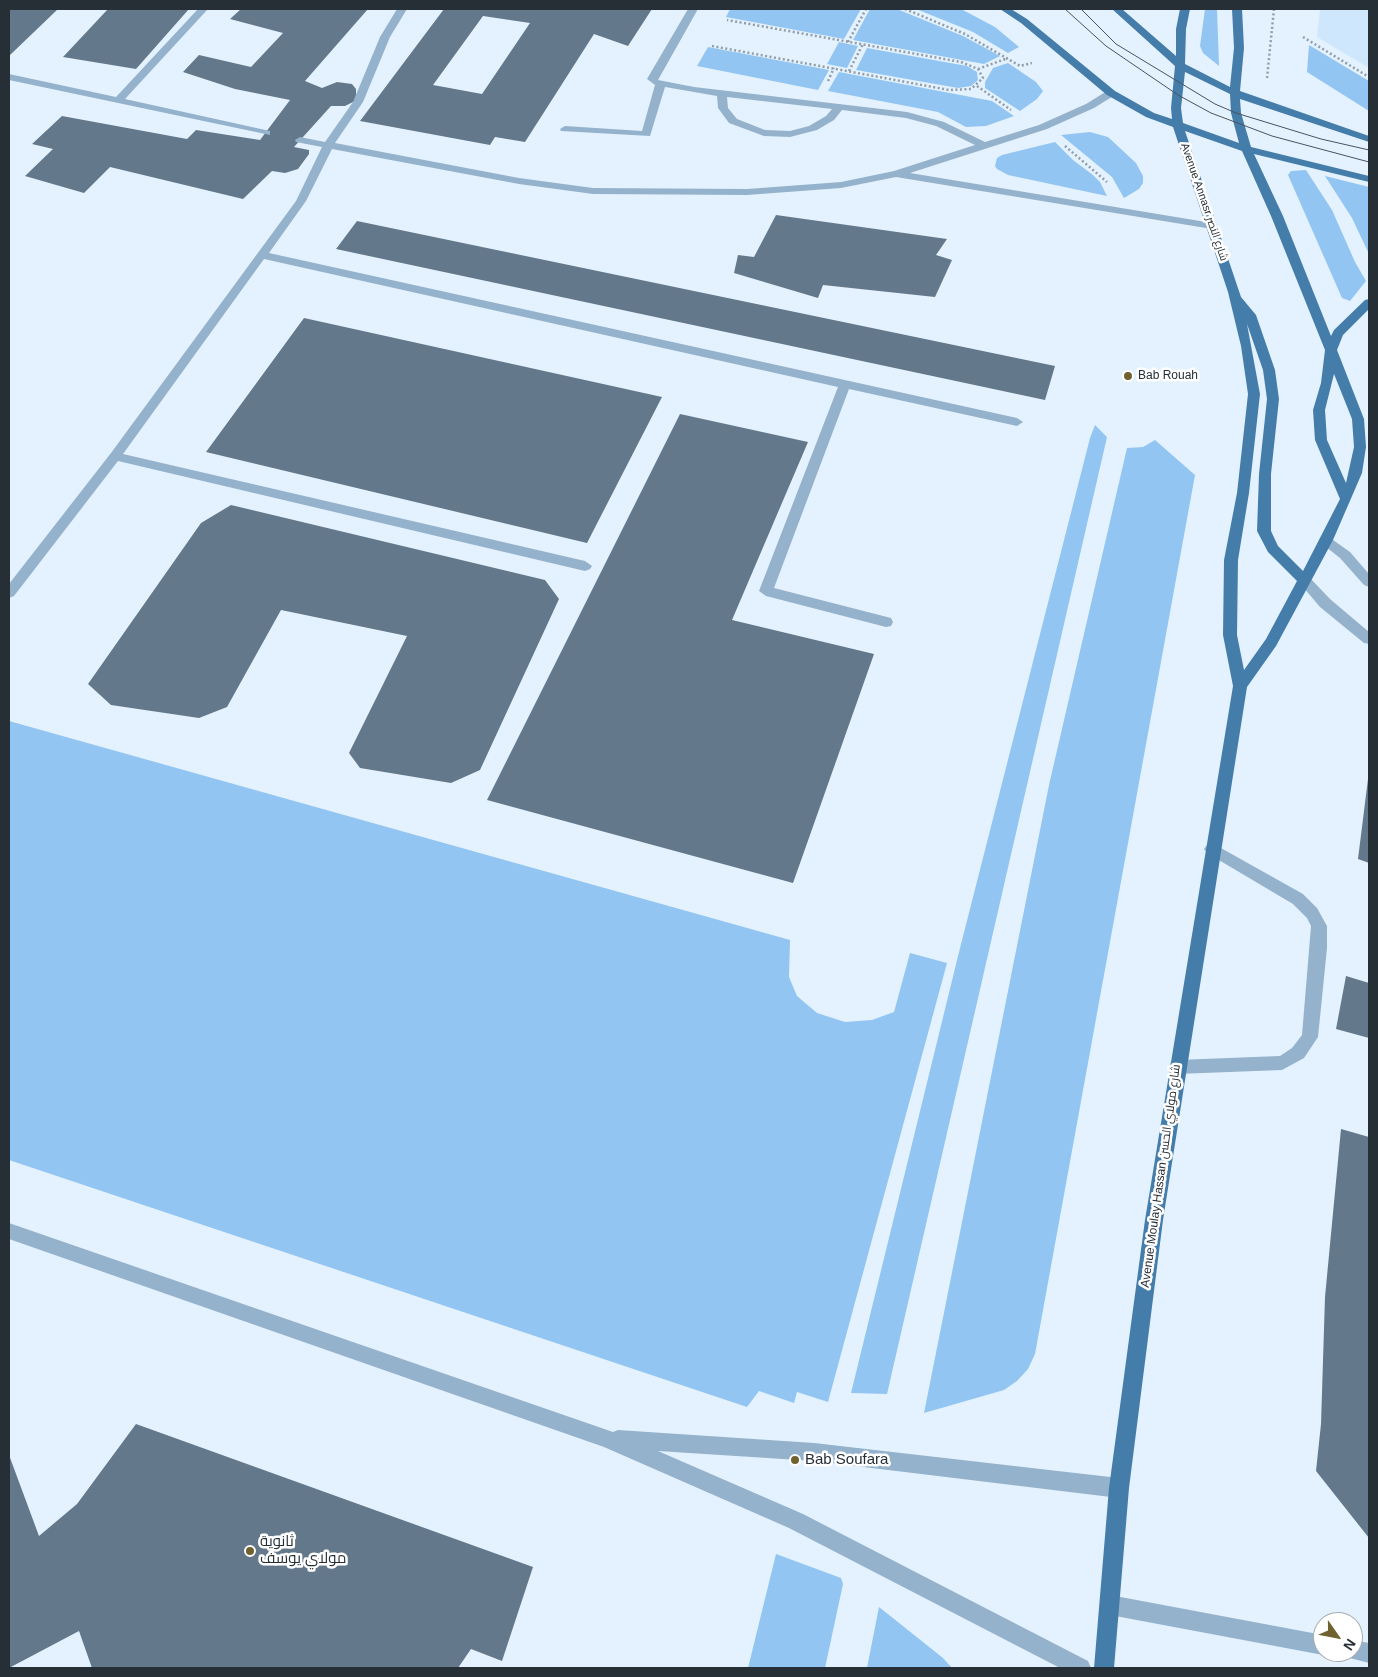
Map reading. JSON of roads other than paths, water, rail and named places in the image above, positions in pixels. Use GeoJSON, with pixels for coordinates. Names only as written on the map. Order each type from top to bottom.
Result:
{"type":"FeatureCollection","features":[{"type":"Feature","properties":{"kind":"main road"},"geometry":{"type":"LineString","coordinates":[[1005,9],[1024,21],[1111,93],[1150,116],[1246,149],[1369,179]]}},
{"type":"Feature","properties":{"kind":"main road"},"geometry":{"type":"LineString","coordinates":[[1117,9],[1181,66],[1235,93],[1369,139]]}},
{"type":"Feature","properties":{"kind":"main road","name":"Avenue Annasr شارع النصر"},"geometry":{"type":"LineString","coordinates":[[1185,9],[1181,29],[1181,66],[1176,108],[1178,127],[1234,292],[1247,346],[1254,394]]}},
{"type":"Feature","properties":{"kind":"main road"},"geometry":{"type":"LineString","coordinates":[[1234,292],[1250,315],[1260,341],[1269,370],[1273,399],[1265,474],[1264,531],[1273,549],[1305,581],[1346,499],[1356,473],[1360,446],[1358,419],[1277,216],[1246,149],[1236,113],[1235,93],[1240,48],[1237,9]]}},
{"type":"Feature","properties":{"kind":"main road"},"geometry":{"type":"LineString","coordinates":[[1346,499],[1321,440],[1318,410],[1327,383],[1330,352],[1338,333],[1369,303]]}},
{"type":"Feature","properties":{"kind":"main road","name":"Avenue Moulay Hassan شارع مولاي الحسن"},"geometry":{"type":"LineString","coordinates":[[1104,1668],[1119,1488],[1154,1220],[1212,849],[1240,686],[1230,634],[1232,560],[1254,394]]}},
{"type":"Feature","properties":{"kind":"main road","name":"Avenue Moulay Hassan شارع مولاي الحسن"},"geometry":{"type":"LineString","coordinates":[[1240,686],[1270,642],[1305,581]]}},
{"type":"Feature","properties":{"kind":"street"},"geometry":{"type":"LineString","coordinates":[[119,100],[203,9]]}},
{"type":"Feature","properties":{"kind":"street"},"geometry":{"type":"LineString","coordinates":[[9,593],[115,456],[301,201],[329,144],[358,102],[385,37],[402,9]]}},
{"type":"Feature","properties":{"kind":"street"},"geometry":{"type":"LineString","coordinates":[[693,9],[652,80],[660,85],[924,118],[955,130],[984,146]]}},
{"type":"Feature","properties":{"kind":"street"},"geometry":{"type":"LineString","coordinates":[[9,77],[266,133]]}},
{"type":"Feature","properties":{"kind":"street"},"geometry":{"type":"LineString","coordinates":[[565,129],[646,134],[660,85]]}},
{"type":"Feature","properties":{"kind":"street"},"geometry":{"type":"LineString","coordinates":[[300,140],[329,144],[519,182],[593,191],[697,194],[756,192],[841,185],[896,174],[1058,120],[1090,106],[1111,93]]}},
{"type":"Feature","properties":{"kind":"street"},"geometry":{"type":"LineString","coordinates":[[722,94],[723,108],[733,121],[764,133],[790,134],[813,128],[830,118],[839,107]]}},
{"type":"Feature","properties":{"kind":"street"},"geometry":{"type":"LineString","coordinates":[[896,174],[1212,226]]}},
{"type":"Feature","properties":{"kind":"street"},"geometry":{"type":"LineString","coordinates":[[260,255],[1017,422]]}},
{"type":"Feature","properties":{"kind":"street"},"geometry":{"type":"LineString","coordinates":[[845,384],[766,591],[886,622]]}},
{"type":"Feature","properties":{"kind":"street"},"geometry":{"type":"LineString","coordinates":[[115,456],[586,566]]}},
{"type":"Feature","properties":{"kind":"street"},"geometry":{"type":"LineString","coordinates":[[1326,540],[1345,555],[1369,582]]}},
{"type":"Feature","properties":{"kind":"street"},"geometry":{"type":"LineString","coordinates":[[1305,581],[1325,603],[1369,639]]}},
{"type":"Feature","properties":{"kind":"street"},"geometry":{"type":"LineString","coordinates":[[1177,1067],[1282,1063],[1298,1052],[1310,1037],[1319,948],[1319,926],[1312,913],[1298,898],[1212,849]]}},
{"type":"Feature","properties":{"kind":"street"},"geometry":{"type":"LineString","coordinates":[[9,1231],[606,1438],[796,1520],[1081,1668]]}},
{"type":"Feature","properties":{"kind":"street"},"geometry":{"type":"LineString","coordinates":[[606,1438],[814,1452],[1119,1488]]}},
{"type":"Feature","properties":{"kind":"street"},"geometry":{"type":"LineString","coordinates":[[1110,1605],[1313,1642]]}},
{"type":"Feature","properties":{"kind":"tram line"},"geometry":{"type":"LineString","coordinates":[[1065,9],[1106,46],[1178,95],[1211,113],[1272,136],[1369,162]]}},
{"type":"Feature","properties":{"kind":"tram line"},"geometry":{"type":"LineString","coordinates":[[1081,9],[1116,44],[1215,104],[1236,113],[1321,139],[1369,150]]}},
{"type":"Feature","properties":{"kind":"place","name":"Bab Rouah"},"geometry":{"type":"Point","coordinates":[1128,376]}},
{"type":"Feature","properties":{"kind":"place","name":"Bab Soufara"},"geometry":{"type":"Point","coordinates":[795,1460]}},
{"type":"Feature","properties":{"kind":"place","name":"ثانوية مولاي يوسف"},"geometry":{"type":"Point","coordinates":[250,1551]}}]}
